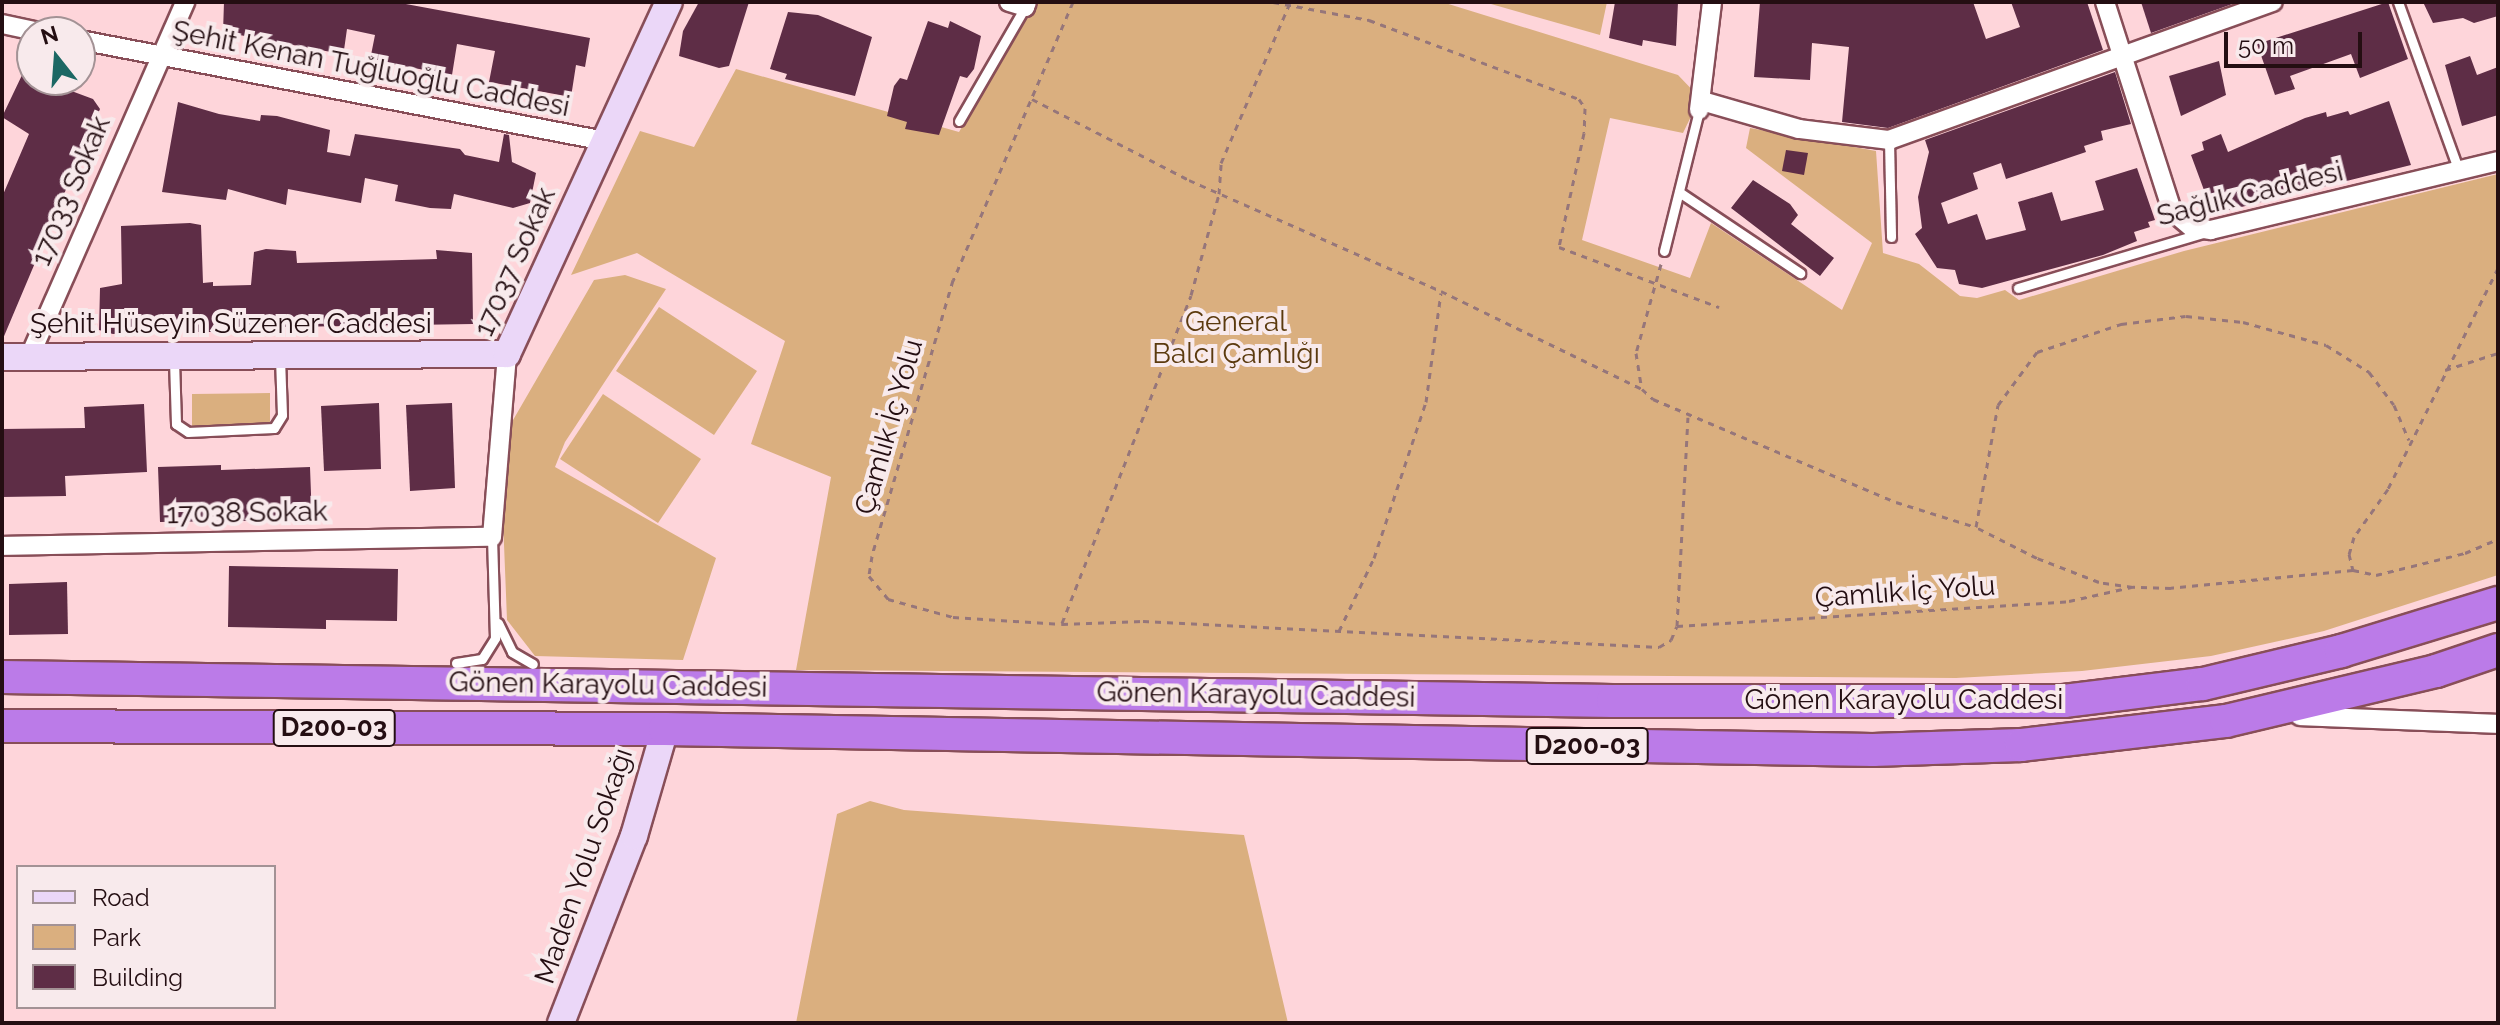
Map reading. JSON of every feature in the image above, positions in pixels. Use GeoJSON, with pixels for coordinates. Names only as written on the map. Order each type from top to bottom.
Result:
{"type":"FeatureCollection","features":[{"type":"Feature","properties":{"kind":"highway","name":"Gönen Karayolu Caddesi"},"geometry":{"type":"LineString","coordinates":[[2,677],[1613,701],[2064,701],[2203,684],[2341,651],[2498,603]]}},
{"type":"Feature","properties":{"kind":"highway","name":"Gönen Karayolu Caddesi"},"geometry":{"type":"LineString","coordinates":[[2,726],[665,729],[1873,750],[2021,745],[2226,721],[2405,679],[2498,650]]}},
{"type":"Feature","properties":{"kind":"highway"},"geometry":{"type":"LineString","coordinates":[[2,659],[533,664],[747,672],[816,688]]}},
{"type":"Feature","properties":{"kind":"highway"},"geometry":{"type":"LineString","coordinates":[[628,685],[664,698],[665,729]]}},
{"type":"Feature","properties":{"kind":"highway"},"geometry":{"type":"LineString","coordinates":[[665,729],[672,713],[689,703],[1021,705],[1104,693]]}},
{"type":"Feature","properties":{"kind":"street","name":"17033 Sokak"},"geometry":{"type":"LineString","coordinates":[[29,358],[185,2]]}},
{"type":"Feature","properties":{"kind":"street","name":"17037 Sokak"},"geometry":{"type":"LineString","coordinates":[[492,537],[507,354],[669,2]]}},
{"type":"Feature","properties":{"kind":"street"},"geometry":{"type":"LineString","coordinates":[[1712,2],[1701,106],[1799,129],[1889,140],[2273,2]]}},
{"type":"Feature","properties":{"kind":"street"},"geometry":{"type":"LineString","coordinates":[[2105,2],[2172,211],[2191,227],[2211,230]]}},
{"type":"Feature","properties":{"kind":"street","name":"Şehit Kenan Tuğluoğlu Caddesi"},"geometry":{"type":"LineString","coordinates":[[96,43],[605,141]]}},
{"type":"Feature","properties":{"kind":"street","name":"Sağlık Caddesi"},"geometry":{"type":"LineString","coordinates":[[2211,230],[2498,161]]}},
{"type":"Feature","properties":{"kind":"street","name":"Şehit Hüseyin Süzener Caddesi"},"geometry":{"type":"LineString","coordinates":[[2,357],[174,360],[507,354]]}},
{"type":"Feature","properties":{"kind":"street","name":"17038 Sokak"},"geometry":{"type":"LineString","coordinates":[[2,546],[492,537]]}},
{"type":"Feature","properties":{"kind":"street"},"geometry":{"type":"LineString","coordinates":[[2226,721],[2327,714],[2498,724]]}},
{"type":"Feature","properties":{"kind":"street","name":"Maden Yolu Sokağı"},"geometry":{"type":"LineString","coordinates":[[561,1023],[634,836],[665,729]]}},
{"type":"Feature","properties":{"kind":"lane"},"geometry":{"type":"LineString","coordinates":[[2398,2],[2459,171]]}},
{"type":"Feature","properties":{"kind":"lane"},"geometry":{"type":"LineString","coordinates":[[959,121],[1020,4]]}},
{"type":"Feature","properties":{"kind":"lane"},"geometry":{"type":"LineString","coordinates":[[1664,251],[1701,106]]}},
{"type":"Feature","properties":{"kind":"lane"},"geometry":{"type":"LineString","coordinates":[[1889,140],[1891,237]]}},
{"type":"Feature","properties":{"kind":"lane"},"geometry":{"type":"LineString","coordinates":[[1679,192],[1800,273]]}},
{"type":"Feature","properties":{"kind":"lane","name":"Sağlık Caddesi"},"geometry":{"type":"LineString","coordinates":[[2018,288],[2211,230]]}},
{"type":"Feature","properties":{"kind":"lane"},"geometry":{"type":"LineString","coordinates":[[174,360],[176,424],[183,431],[201,432],[268,430],[278,425],[280,358]]}},
{"type":"Feature","properties":{"kind":"lane","name":"17037 Sokak"},"geometry":{"type":"LineString","coordinates":[[492,537],[495,614]]}},
{"type":"Feature","properties":{"kind":"lane"},"geometry":{"type":"LineString","coordinates":[[456,663],[488,653],[495,638],[495,614]]}},
{"type":"Feature","properties":{"kind":"lane"},"geometry":{"type":"LineString","coordinates":[[495,614],[507,645],[533,664]]}},
{"type":"Feature","properties":{"kind":"path","name":"Çamlık İç Yolu"},"geometry":{"type":"LineString","coordinates":[[1073,2],[953,280],[869,576],[888,599],[953,617],[1062,624],[1143,621],[1659,647],[1671,640],[1677,626],[2069,601],[2133,587]]}},
{"type":"Feature","properties":{"kind":"path"},"geometry":{"type":"LineString","coordinates":[[1273,2],[1369,20],[1579,99],[1585,108],[1584,133],[1559,247],[1719,307]]}},
{"type":"Feature","properties":{"kind":"path"},"geometry":{"type":"LineString","coordinates":[[1062,624],[1191,295],[1219,194],[1221,163],[1289,5]]}},
{"type":"Feature","properties":{"kind":"path","name":"Çamlık İç Yolu"},"geometry":{"type":"LineString","coordinates":[[1030,98],[1219,194],[1441,291],[1642,389],[1688,417],[1896,502],[1976,527],[2066,571],[2133,587],[2171,588],[2353,570],[2391,573],[2498,539]]}},
{"type":"Feature","properties":{"kind":"path"},"geometry":{"type":"LineString","coordinates":[[1642,389],[1636,353],[1664,251]]}},
{"type":"Feature","properties":{"kind":"path"},"geometry":{"type":"LineString","coordinates":[[2353,570],[2349,554],[2354,537],[2388,489],[2409,440],[2498,268]]}},
{"type":"Feature","properties":{"kind":"path"},"geometry":{"type":"LineString","coordinates":[[1339,631],[1374,558],[1426,402],[1441,291]]}},
{"type":"Feature","properties":{"kind":"path"},"geometry":{"type":"LineString","coordinates":[[1976,527],[1998,405],[2015,378],[2037,352],[2121,324],[2186,316],[2243,322],[2326,345],[2369,372],[2394,405],[2409,440]]}},
{"type":"Feature","properties":{"kind":"path"},"geometry":{"type":"LineString","coordinates":[[2445,370],[2498,353]]}},
{"type":"Feature","properties":{"kind":"path"},"geometry":{"type":"LineString","coordinates":[[1677,626],[1688,417]]}},
{"type":"Feature","properties":{"kind":"green space","name":"General Balcı Çamlığı"},"geometry":{"type":"Polygon","coordinates":[[[1036,2],[1442,2],[1678,75],[1700,98],[1683,133],[1610,118],[1582,240],[1690,278],[1711,223],[1842,310],[1872,243],[1746,148],[1750,128],[1876,151],[1883,253],[1919,264],[1960,296],[1977,298],[2005,290],[2019,300],[2184,251],[2498,174],[2498,575],[2324,631],[2211,656],[2082,671],[1956,678],[796,670],[831,477],[751,444],[785,341],[637,253],[571,275],[640,131],[694,147],[736,69],[959,132],[1036,2]]]}},
{"type":"Feature","properties":{"kind":"green space"},"geometry":{"type":"Polygon","coordinates":[[[1484,2],[1607,2],[1600,35],[1484,2]]]}},
{"type":"Feature","properties":{"kind":"green space"},"geometry":{"type":"Polygon","coordinates":[[[625,275],[666,289],[565,442],[555,467],[716,558],[683,660],[535,656],[507,620],[503,519],[509,427],[594,280],[625,275]]]}},
{"type":"Feature","properties":{"kind":"green space"},"geometry":{"type":"Polygon","coordinates":[[[659,307],[757,371],[714,435],[616,371],[659,307]]]}},
{"type":"Feature","properties":{"kind":"green space"},"geometry":{"type":"Polygon","coordinates":[[[270,393],[270,426],[192,427],[192,394],[270,393]]]}},
{"type":"Feature","properties":{"kind":"green space"},"geometry":{"type":"Polygon","coordinates":[[[603,394],[701,459],[658,523],[560,459],[603,394]]]}},
{"type":"Feature","properties":{"kind":"green space"},"geometry":{"type":"Polygon","coordinates":[[[870,801],[904,810],[1244,835],[1288,1023],[796,1023],[837,814],[870,801]]]}},
{"type":"Feature","properties":{"kind":"building"},"geometry":{"type":"Polygon","coordinates":[[[224,2],[395,2],[590,38],[585,67],[576,65],[571,97],[489,82],[495,51],[457,44],[452,75],[370,60],[375,35],[347,29],[344,50],[331,52],[223,32],[224,2]]]}},
{"type":"Feature","properties":{"kind":"building"},"geometry":{"type":"Polygon","coordinates":[[[699,2],[749,2],[729,66],[719,68],[679,56],[683,31],[699,2]]]}},
{"type":"Feature","properties":{"kind":"building"},"geometry":{"type":"Polygon","coordinates":[[[1615,2],[1678,2],[1676,46],[1643,40],[1642,46],[1609,38],[1615,2]]]}},
{"type":"Feature","properties":{"kind":"building"},"geometry":{"type":"Polygon","coordinates":[[[1760,2],[1973,2],[1986,39],[2020,27],[2011,2],[2087,2],[2103,50],[1888,128],[1842,122],[1849,47],[1812,43],[1810,80],[1754,77],[1760,2]]]}},
{"type":"Feature","properties":{"kind":"building"},"geometry":{"type":"Polygon","coordinates":[[[2141,2],[2238,2],[2151,33],[2141,2]]]}},
{"type":"Feature","properties":{"kind":"building"},"geometry":{"type":"Polygon","coordinates":[[[2388,2],[2408,59],[2360,78],[2351,54],[2290,76],[2295,89],[2275,95],[2257,44],[2388,2]]]}},
{"type":"Feature","properties":{"kind":"building"},"geometry":{"type":"Polygon","coordinates":[[[2423,2],[2498,2],[2498,16],[2474,23],[2463,18],[2433,23],[2423,2]]]}},
{"type":"Feature","properties":{"kind":"building"},"geometry":{"type":"Polygon","coordinates":[[[788,12],[818,15],[872,37],[855,96],[785,79],[787,74],[770,69],[788,12]]]}},
{"type":"Feature","properties":{"kind":"building"},"geometry":{"type":"Polygon","coordinates":[[[928,21],[948,28],[950,21],[981,36],[974,69],[967,78],[960,76],[939,135],[905,129],[907,122],[887,116],[894,86],[900,78],[907,80],[928,21]]]}},
{"type":"Feature","properties":{"kind":"building"},"geometry":{"type":"Polygon","coordinates":[[[2470,56],[2477,75],[2498,67],[2498,115],[2462,126],[2445,65],[2470,56]]]}},
{"type":"Feature","properties":{"kind":"building"},"geometry":{"type":"Polygon","coordinates":[[[2219,61],[2226,95],[2181,116],[2169,76],[2219,61]]]}},
{"type":"Feature","properties":{"kind":"building"},"geometry":{"type":"Polygon","coordinates":[[[2115,72],[2131,124],[2101,131],[2103,140],[2084,146],[2086,152],[2006,179],[2001,163],[1973,173],[1978,189],[1941,203],[1948,224],[1977,214],[1986,240],[2026,230],[2018,202],[2052,192],[2061,221],[2104,210],[2095,181],[2137,168],[2155,220],[2148,222],[2150,227],[2134,232],[2137,241],[2103,255],[1982,288],[1959,284],[1955,270],[1937,268],[1915,234],[1922,228],[1918,197],[1929,152],[1925,140],[2115,72]]]}},
{"type":"Feature","properties":{"kind":"building"},"geometry":{"type":"Polygon","coordinates":[[[16,88],[16,96],[85,96],[93,99],[100,109],[2,341],[2,197],[29,134],[2,117],[16,88]]]}},
{"type":"Feature","properties":{"kind":"building"},"geometry":{"type":"Polygon","coordinates":[[[2389,101],[2411,165],[2221,212],[2208,201],[2191,155],[2204,150],[2202,142],[2221,134],[2228,152],[2305,118],[2326,112],[2327,117],[2348,111],[2350,115],[2389,101]]]}},
{"type":"Feature","properties":{"kind":"building"},"geometry":{"type":"Polygon","coordinates":[[[178,102],[219,114],[260,121],[261,115],[277,116],[330,130],[327,152],[350,156],[355,134],[460,149],[465,155],[499,162],[504,134],[509,135],[512,162],[536,173],[530,203],[513,208],[454,194],[451,209],[430,208],[395,201],[398,185],[365,178],[361,203],[288,189],[286,205],[228,189],[226,200],[162,192],[178,102]]]}},
{"type":"Feature","properties":{"kind":"building"},"geometry":{"type":"Polygon","coordinates":[[[1786,150],[1808,153],[1804,175],[1782,171],[1786,150]]]}},
{"type":"Feature","properties":{"kind":"building"},"geometry":{"type":"Polygon","coordinates":[[[1753,180],[1790,204],[1798,215],[1791,224],[1834,258],[1820,276],[1731,208],[1753,180]]]}},
{"type":"Feature","properties":{"kind":"building"},"geometry":{"type":"Polygon","coordinates":[[[201,225],[203,283],[213,282],[213,286],[251,285],[254,252],[266,249],[296,251],[297,263],[437,259],[436,250],[472,253],[473,324],[218,328],[218,332],[188,332],[187,328],[113,334],[99,330],[100,288],[122,284],[121,226],[201,225]]]}},
{"type":"Feature","properties":{"kind":"building"},"geometry":{"type":"Polygon","coordinates":[[[379,403],[381,469],[324,471],[321,406],[379,403]]]}},
{"type":"Feature","properties":{"kind":"building"},"geometry":{"type":"Polygon","coordinates":[[[452,403],[455,488],[410,491],[406,405],[452,403]]]}},
{"type":"Feature","properties":{"kind":"building"},"geometry":{"type":"Polygon","coordinates":[[[144,404],[147,472],[65,476],[66,496],[2,497],[2,429],[85,428],[84,407],[144,404]]]}},
{"type":"Feature","properties":{"kind":"building"},"geometry":{"type":"Polygon","coordinates":[[[221,465],[221,470],[310,467],[312,520],[160,522],[158,467],[221,465]]]}},
{"type":"Feature","properties":{"kind":"building"},"geometry":{"type":"Polygon","coordinates":[[[229,566],[398,569],[397,621],[326,620],[326,629],[228,627],[229,566]]]}},
{"type":"Feature","properties":{"kind":"building"},"geometry":{"type":"Polygon","coordinates":[[[67,582],[68,634],[9,635],[9,584],[67,582]]]}}]}
